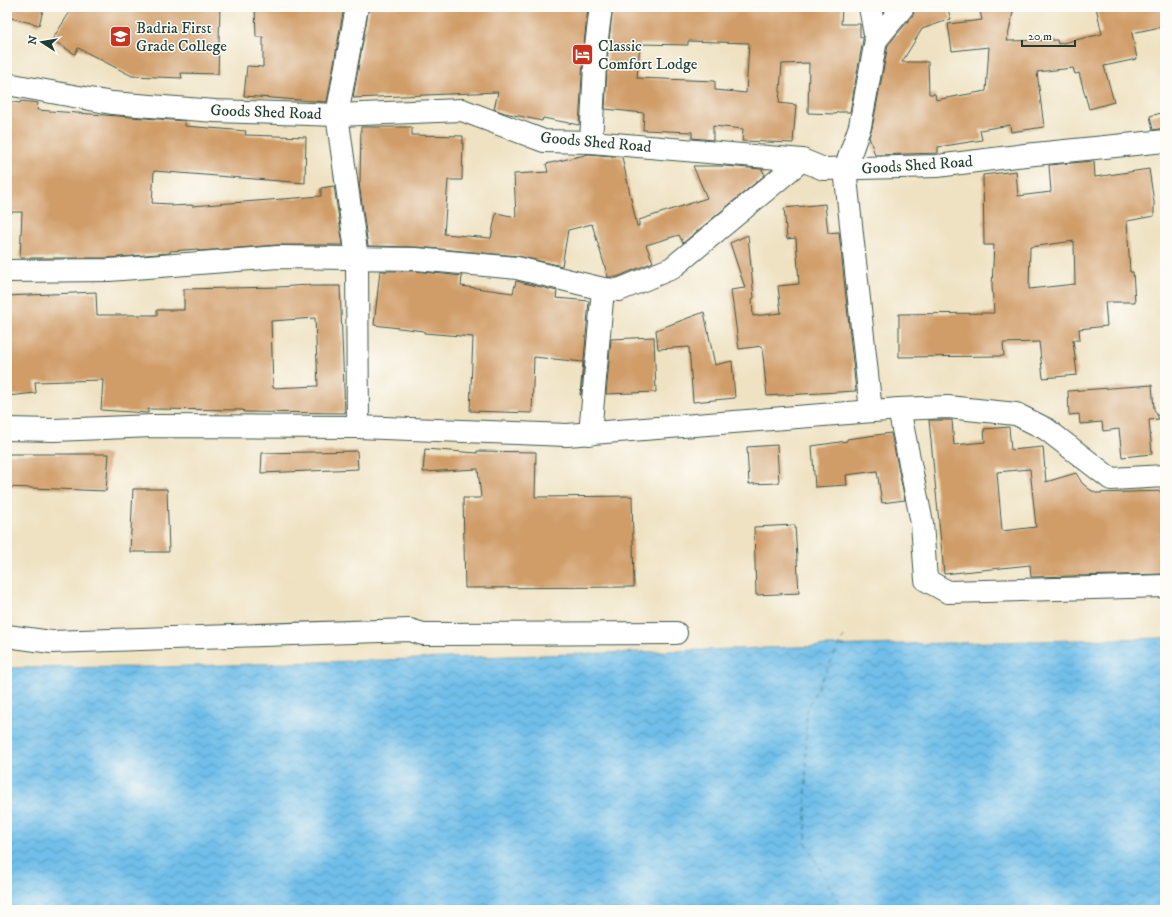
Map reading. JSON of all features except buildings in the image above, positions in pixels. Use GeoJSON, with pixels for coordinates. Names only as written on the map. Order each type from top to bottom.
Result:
{"type":"FeatureCollection","features":[{"type":"Feature","properties":{"kind":"street"},"geometry":{"type":"LineString","coordinates":[[357,7],[337,115],[357,258],[358,427]]}},
{"type":"Feature","properties":{"kind":"street"},"geometry":{"type":"LineString","coordinates":[[591,142],[596,46],[602,7]]}},
{"type":"Feature","properties":{"kind":"street"},"geometry":{"type":"LineString","coordinates":[[870,7],[876,40],[860,126],[845,169],[871,411]]}},
{"type":"Feature","properties":{"kind":"street"},"geometry":{"type":"LineString","coordinates":[[876,40],[903,7]]}},
{"type":"Feature","properties":{"kind":"street","name":"Goods Shed Road"},"geometry":{"type":"LineString","coordinates":[[7,84],[112,103],[215,111],[337,115],[462,110],[544,141],[591,142],[802,160],[824,169],[937,166],[1024,155],[1165,141]]}},
{"type":"Feature","properties":{"kind":"street"},"geometry":{"type":"LineString","coordinates":[[7,271],[109,270],[278,257],[416,259],[517,268],[603,288],[619,290],[672,268],[802,160]]}},
{"type":"Feature","properties":{"kind":"street"},"geometry":{"type":"LineString","coordinates":[[590,434],[603,288]]}},
{"type":"Feature","properties":{"kind":"street"},"geometry":{"type":"LineString","coordinates":[[7,429],[54,430],[153,426],[358,427],[567,435],[871,411],[948,407],[1016,414],[1046,429],[1110,479],[1165,476]]}},
{"type":"Feature","properties":{"kind":"street"},"geometry":{"type":"LineString","coordinates":[[899,409],[922,523],[926,580],[948,592],[1165,586]]}},
{"type":"Feature","properties":{"kind":"street"},"geometry":{"type":"LineString","coordinates":[[7,636],[51,642],[410,630],[423,634],[676,633]]}},
{"type":"Feature","properties":{"kind":"water"},"geometry":{"type":"Polygon","coordinates":[[[1165,638],[1165,910],[7,910],[7,668],[160,667],[861,645],[1165,638]]]}},
{"type":"Feature","properties":{"kind":"ferry route"},"geometry":{"type":"LineString","coordinates":[[843,910],[806,844],[806,711],[844,636]]}},
{"type":"Feature","properties":{"kind":"place","name":"Badria First Grade College"},"geometry":{"type":"Point","coordinates":[120,37]}},
{"type":"Feature","properties":{"kind":"place","name":"Classic Comfort Lodge"},"geometry":{"type":"Point","coordinates":[582,55]}}]}
